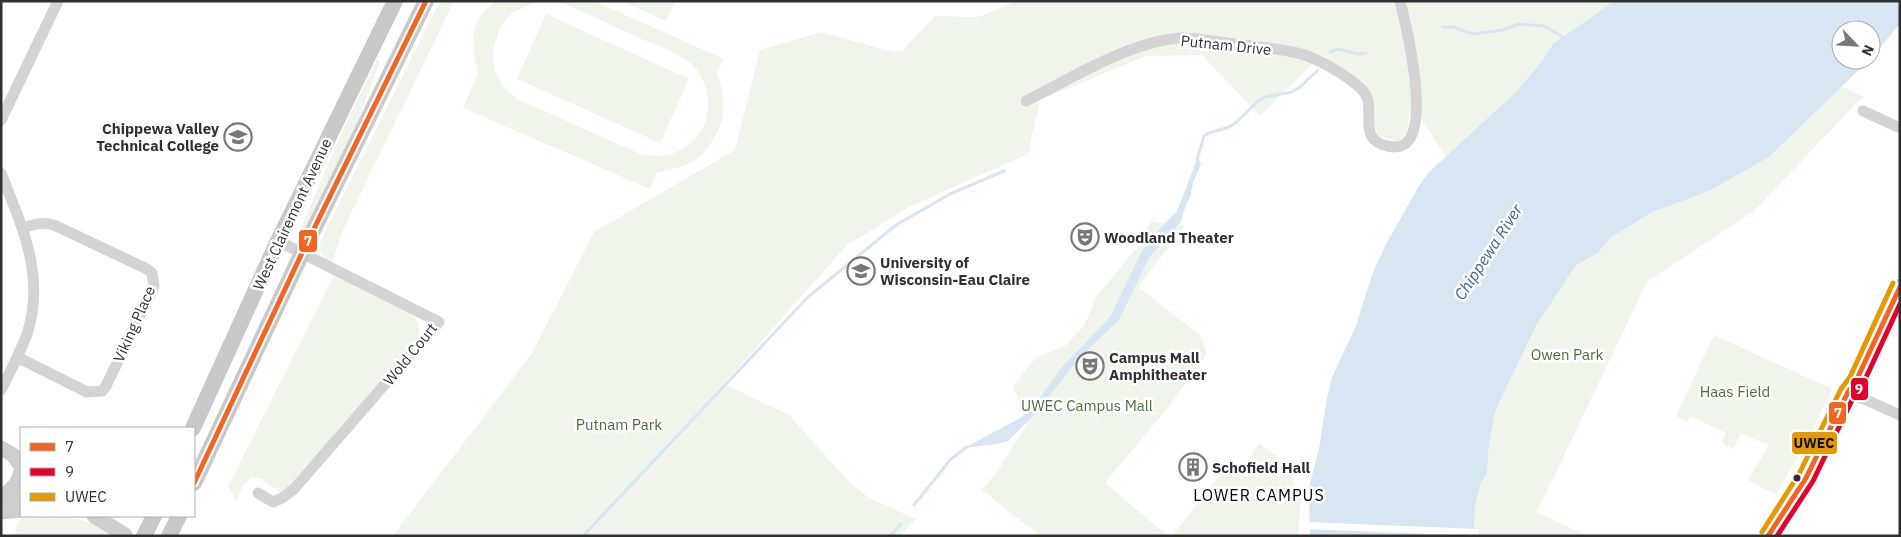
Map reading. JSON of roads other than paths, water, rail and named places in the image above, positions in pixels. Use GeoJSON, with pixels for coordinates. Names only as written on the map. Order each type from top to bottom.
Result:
{"type":"FeatureCollection","features":[{"type":"Feature","properties":{"kind":"main road","name":"West Clairemont Avenue"},"geometry":{"type":"LineString","coordinates":[[193,427],[278,241],[395,1]]}},
{"type":"Feature","properties":{"kind":"main road","name":"West Clairemont Avenue"},"geometry":{"type":"LineString","coordinates":[[195,482],[302,253],[426,1]]}},
{"type":"Feature","properties":{"kind":"main road"},"geometry":{"type":"LineString","coordinates":[[1768,536],[1806,478],[1848,392],[1856,381],[1900,286]]}},
{"type":"Feature","properties":{"kind":"main road"},"geometry":{"type":"LineString","coordinates":[[4,451],[17,459],[20,464]]}},
{"type":"Feature","properties":{"kind":"main road"},"geometry":{"type":"LineString","coordinates":[[1,496],[12,489],[17,483],[20,474]]}},
{"type":"Feature","properties":{"kind":"main road"},"geometry":{"type":"LineString","coordinates":[[1,496],[20,501]]}},
{"type":"Feature","properties":{"kind":"main road"},"geometry":{"type":"LineString","coordinates":[[1,512],[20,510]]}},
{"type":"Feature","properties":{"kind":"main road"},"geometry":{"type":"LineString","coordinates":[[96,517],[125,535]]}},
{"type":"Feature","properties":{"kind":"main road"},"geometry":{"type":"LineString","coordinates":[[115,517],[120,522],[125,535]]}},
{"type":"Feature","properties":{"kind":"main road"},"geometry":{"type":"LineString","coordinates":[[144,536],[153,517]]}},
{"type":"Feature","properties":{"kind":"main road"},"geometry":{"type":"LineString","coordinates":[[169,536],[178,517]]}},
{"type":"Feature","properties":{"kind":"street"},"geometry":{"type":"LineString","coordinates":[[1,120],[58,1]]}},
{"type":"Feature","properties":{"kind":"street","name":"Putnam Drive"},"geometry":{"type":"LineString","coordinates":[[1026,101],[1132,48],[1180,38],[1198,40],[1298,53],[1323,63],[1364,92],[1368,105],[1369,131],[1372,138],[1378,144],[1396,147],[1404,144],[1413,134],[1414,129],[1415,92],[1413,59],[1400,1]]}},
{"type":"Feature","properties":{"kind":"street"},"geometry":{"type":"LineString","coordinates":[[1863,111],[1900,128]]}},
{"type":"Feature","properties":{"kind":"street"},"geometry":{"type":"LineString","coordinates":[[1,172],[23,228],[30,252],[35,287],[31,319],[17,357],[1,390]]}},
{"type":"Feature","properties":{"kind":"street","name":"Viking Place"},"geometry":{"type":"LineString","coordinates":[[17,357],[87,392],[95,393],[102,391],[154,286],[152,273],[147,269],[54,225],[37,223],[23,228]]}},
{"type":"Feature","properties":{"kind":"street","name":"Wold Court"},"geometry":{"type":"LineString","coordinates":[[258,493],[273,502],[294,489],[439,322],[278,241]]}},
{"type":"Feature","properties":{"kind":"street"},"geometry":{"type":"LineString","coordinates":[[1848,392],[1900,416]]}},
{"type":"Feature","properties":{"kind":"water","name":"Chippewa River"},"geometry":{"type":"Polygon","coordinates":[[[1614,1],[1900,1],[1900,24],[1881,46],[1881,20],[1831,20],[1831,70],[1859,70],[1769,157],[1709,191],[1653,212],[1610,238],[1598,253],[1576,265],[1536,326],[1496,409],[1489,443],[1487,474],[1480,484],[1475,507],[1474,525],[1477,536],[1310,536],[1309,487],[1319,449],[1332,377],[1356,326],[1372,275],[1385,246],[1420,184],[1429,172],[1516,92],[1542,61],[1553,44],[1614,1]]]}},
{"type":"Feature","properties":{"kind":"water"},"geometry":{"type":"Polygon","coordinates":[[[1198,157],[1201,164],[1180,223],[1149,258],[1119,320],[1080,357],[1036,413],[1008,441],[964,448],[1022,417],[1034,406],[1062,367],[1110,317],[1142,251],[1153,236],[1177,211],[1198,157]]]}},
{"type":"Feature","properties":{"kind":"waterway"},"geometry":{"type":"LineString","coordinates":[[1443,27],[1453,27],[1473,34],[1503,30],[1519,24],[1544,26],[1563,37],[1565,41]]}},
{"type":"Feature","properties":{"kind":"waterway"},"geometry":{"type":"LineString","coordinates":[[1330,52],[1338,49],[1358,54],[1366,53]]}},
{"type":"Feature","properties":{"kind":"waterway"},"geometry":{"type":"LineString","coordinates":[[1197,160],[1204,136],[1229,127],[1265,97],[1292,92],[1318,70]]}},
{"type":"Feature","properties":{"kind":"waterway"},"geometry":{"type":"LineString","coordinates":[[583,536],[808,297],[896,225],[950,194],[1004,171]]}},
{"type":"Feature","properties":{"kind":"waterway"},"geometry":{"type":"LineString","coordinates":[[914,505],[951,459],[967,447]]}},
{"type":"Feature","properties":{"kind":"waterway"},"geometry":{"type":"LineString","coordinates":[[890,536],[901,524]]}},
{"type":"Feature","properties":{"kind":"place","name":"Chippewa Valley Technical College"},"geometry":{"type":"Point","coordinates":[238,137]}},
{"type":"Feature","properties":{"kind":"place","name":"Woodland Theater"},"geometry":{"type":"Point","coordinates":[1085,237]}},
{"type":"Feature","properties":{"kind":"place","name":"University of Wisconsin-Eau Claire"},"geometry":{"type":"Point","coordinates":[861,271]}},
{"type":"Feature","properties":{"kind":"place","name":"Campus Mall Amphitheater"},"geometry":{"type":"Point","coordinates":[1090,366]}},
{"type":"Feature","properties":{"kind":"place","name":"Schofield Hall"},"geometry":{"type":"Point","coordinates":[1193,467]}},
{"type":"Feature","properties":{"kind":"district","name":"LOWER CAMPUS"},"geometry":{"type":"Point","coordinates":[1259,495]}},
{"type":"Feature","properties":{"kind":"park label","name":"Owen Park"},"geometry":{"type":"Point","coordinates":[1567,354]}},
{"type":"Feature","properties":{"kind":"park label","name":"Haas Field"},"geometry":{"type":"Point","coordinates":[1735,391]}},
{"type":"Feature","properties":{"kind":"park label","name":"UWEC Campus Mall"},"geometry":{"type":"Point","coordinates":[1087,405]}},
{"type":"Feature","properties":{"kind":"park label","name":"Putnam Park"},"geometry":{"type":"Point","coordinates":[619,424]}}]}
